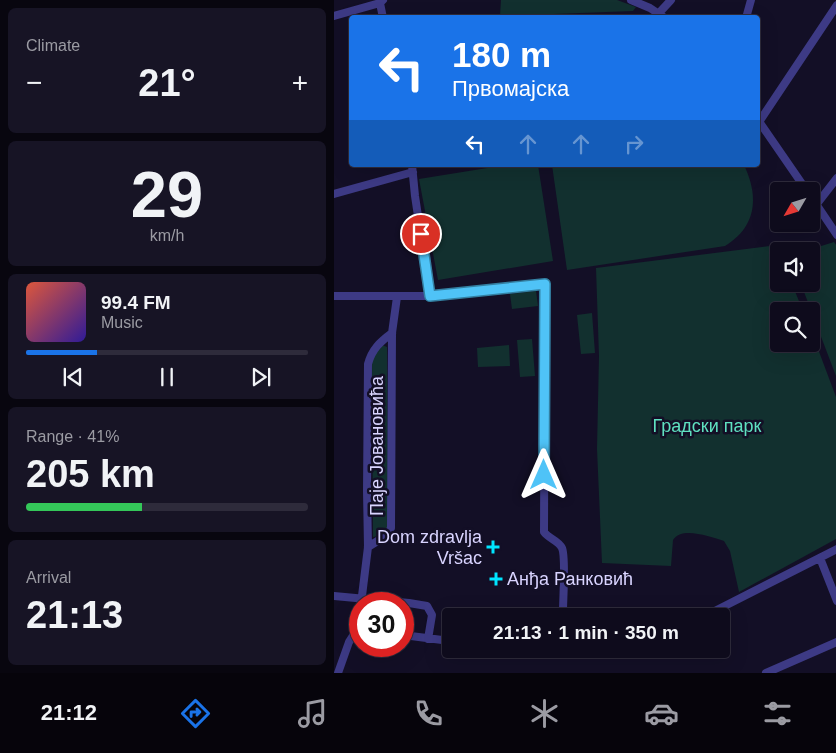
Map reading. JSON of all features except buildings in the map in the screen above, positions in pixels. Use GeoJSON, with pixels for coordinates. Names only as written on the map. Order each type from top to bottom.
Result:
{"type":"FeatureCollection","features":[{"type":"Feature","properties":{"kind":"street"},"geometry":{"type":"LineString","coordinates":[[632,0],[660,13],[671,0]]}},
{"type":"Feature","properties":{"kind":"street"},"geometry":{"type":"LineString","coordinates":[[747,15],[751,0]]}},
{"type":"Feature","properties":{"kind":"street"},"geometry":{"type":"LineString","coordinates":[[334,16],[382,1],[383,15]]}},
{"type":"Feature","properties":{"kind":"street"},"geometry":{"type":"LineString","coordinates":[[760,119],[776,99],[836,6]]}},
{"type":"Feature","properties":{"kind":"street"},"geometry":{"type":"LineString","coordinates":[[760,124],[801,182]]}},
{"type":"Feature","properties":{"kind":"street"},"geometry":{"type":"LineString","coordinates":[[334,194],[412,169],[430,296]]}},
{"type":"Feature","properties":{"kind":"street"},"geometry":{"type":"LineString","coordinates":[[820,195],[836,178]]}},
{"type":"Feature","properties":{"kind":"street"},"geometry":{"type":"LineString","coordinates":[[820,210],[836,235]]}},
{"type":"Feature","properties":{"kind":"street"},"geometry":{"type":"LineString","coordinates":[[334,296],[430,296],[545,284],[544,532],[558,543],[563,552],[563,608]]}},
{"type":"Feature","properties":{"kind":"street","name":"Паје Јовановића"},"geometry":{"type":"LineString","coordinates":[[368,547],[387,535],[391,528],[392,333],[397,297]]}},
{"type":"Feature","properties":{"kind":"street","name":"Паје Јовановића"},"geometry":{"type":"LineString","coordinates":[[363,592],[368,547],[368,364],[377,345],[392,333]]}},
{"type":"Feature","properties":{"kind":"street"},"geometry":{"type":"LineString","coordinates":[[721,608],[836,549]]}},
{"type":"Feature","properties":{"kind":"street"},"geometry":{"type":"LineString","coordinates":[[820,558],[836,601]]}},
{"type":"Feature","properties":{"kind":"street"},"geometry":{"type":"LineString","coordinates":[[334,596],[349,599]]}},
{"type":"Feature","properties":{"kind":"street"},"geometry":{"type":"LineString","coordinates":[[414,604],[427,606],[432,614],[428,639]]}},
{"type":"Feature","properties":{"kind":"street"},"geometry":{"type":"LineString","coordinates":[[414,637],[442,641]]}},
{"type":"Feature","properties":{"kind":"street"},"geometry":{"type":"LineString","coordinates":[[338,673],[349,641]]}},
{"type":"Feature","properties":{"kind":"street"},"geometry":{"type":"LineString","coordinates":[[766,673],[836,642]]}},
{"type":"Feature","properties":{"kind":"green space"},"geometry":{"type":"Polygon","coordinates":[[[501,0],[617,0],[636,7],[633,11],[500,15],[501,0]]]}},
{"type":"Feature","properties":{"kind":"green space"},"geometry":{"type":"Polygon","coordinates":[[[494,167],[538,167],[553,261],[438,280],[419,179],[494,167]]]}},
{"type":"Feature","properties":{"kind":"green space"},"geometry":{"type":"Polygon","coordinates":[[[552,167],[745,167],[752,188],[752,210],[744,230],[725,246],[567,270],[552,167]]]}},
{"type":"Feature","properties":{"kind":"green space"},"geometry":{"type":"Polygon","coordinates":[[[834,242],[837,246],[836,376],[820,334],[820,302],[808,302],[804,292],[820,292],[820,246],[834,242]]]}},
{"type":"Feature","properties":{"kind":"green space","name":"Градски парк"},"geometry":{"type":"Polygon","coordinates":[[[770,246],[770,292],[795,292],[799,302],[770,302],[770,352],[819,352],[836,397],[836,539],[739,592],[730,551],[724,541],[704,535],[689,533],[677,536],[673,540],[671,566],[602,563],[597,449],[599,356],[596,268],[770,246]]]}},
{"type":"Feature","properties":{"kind":"green space"},"geometry":{"type":"Polygon","coordinates":[[[536,291],[538,306],[512,309],[510,294],[536,291]]]}},
{"type":"Feature","properties":{"kind":"green space"},"geometry":{"type":"Polygon","coordinates":[[[592,313],[595,353],[581,354],[577,315],[592,313]]]}},
{"type":"Feature","properties":{"kind":"green space"},"geometry":{"type":"Polygon","coordinates":[[[532,339],[535,376],[520,377],[517,340],[532,339]]]}},
{"type":"Feature","properties":{"kind":"green space"},"geometry":{"type":"Polygon","coordinates":[[[382,345],[387,347],[388,525],[383,533],[373,537],[372,362],[374,354],[382,345]]]}},
{"type":"Feature","properties":{"kind":"green space"},"geometry":{"type":"Polygon","coordinates":[[[509,345],[510,366],[478,367],[477,348],[509,345]]]}},
{"type":"Feature","properties":{"kind":"place","name":"Dom zdravlja Vršac"},"geometry":{"type":"Point","coordinates":[493,547]}},
{"type":"Feature","properties":{"kind":"place","name":"Анђа Ранковић"},"geometry":{"type":"Point","coordinates":[496,579]}},
{"type":"Feature","properties":{"kind":"route"},"geometry":{"type":"LineString","coordinates":[[421,234],[430,296],[545,284],[544,475]]}}]}
